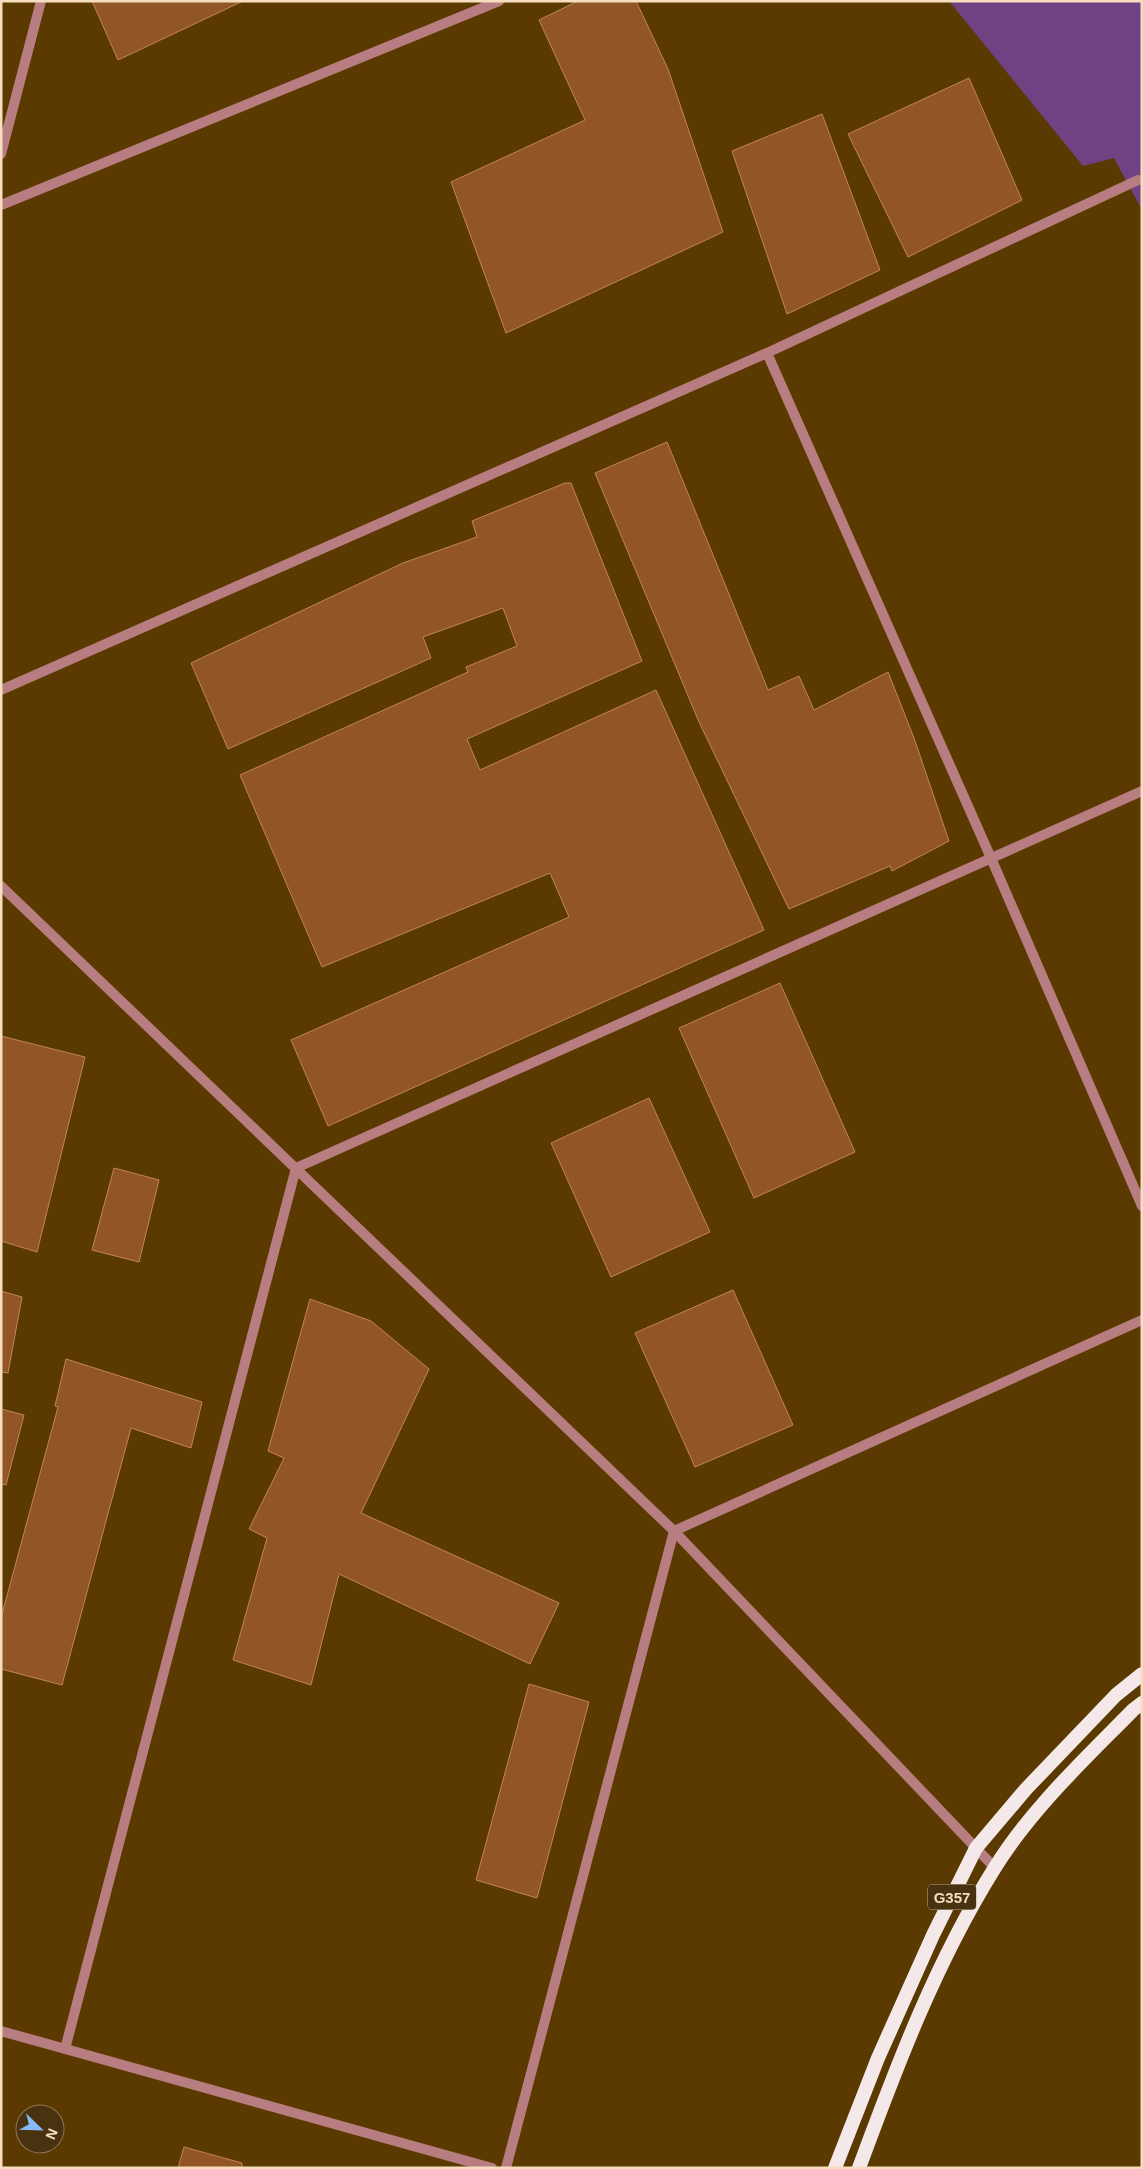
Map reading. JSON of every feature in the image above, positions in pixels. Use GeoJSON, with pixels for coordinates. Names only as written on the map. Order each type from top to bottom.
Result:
{"type":"FeatureCollection","features":[{"type":"Feature","properties":{"kind":"highway","name":"G357"},"geometry":{"type":"LineString","coordinates":[[835,2168],[886,2041],[932,1935],[976,1848],[1032,1783],[1116,1695],[1142,1674]]}},
{"type":"Feature","properties":{"kind":"highway","name":"G357"},"geometry":{"type":"LineString","coordinates":[[859,2168],[898,2063],[945,1959],[995,1868],[1044,1802],[1142,1703]]}},
{"type":"Feature","properties":{"kind":"street"},"geometry":{"type":"LineString","coordinates":[[1,154],[41,1]]}},
{"type":"Feature","properties":{"kind":"street"},"geometry":{"type":"LineString","coordinates":[[1,205],[498,1]]}},
{"type":"Feature","properties":{"kind":"street"},"geometry":{"type":"LineString","coordinates":[[1,690],[766,353],[1138,180]]}},
{"type":"Feature","properties":{"kind":"street"},"geometry":{"type":"LineString","coordinates":[[766,353],[991,858],[1142,1206]]}},
{"type":"Feature","properties":{"kind":"street"},"geometry":{"type":"LineString","coordinates":[[296,1168],[1142,790]]}},
{"type":"Feature","properties":{"kind":"street"},"geometry":{"type":"LineString","coordinates":[[1,886],[674,1531],[995,1868]]}},
{"type":"Feature","properties":{"kind":"street"},"geometry":{"type":"LineString","coordinates":[[65,2048],[296,1168]]}},
{"type":"Feature","properties":{"kind":"street"},"geometry":{"type":"LineString","coordinates":[[674,1531],[1142,1320]]}},
{"type":"Feature","properties":{"kind":"street"},"geometry":{"type":"LineString","coordinates":[[506,2168],[674,1531]]}},
{"type":"Feature","properties":{"kind":"street"},"geometry":{"type":"LineString","coordinates":[[1,2031],[492,2168]]}},
{"type":"Feature","properties":{"kind":"shaded area"},"geometry":{"type":"Polygon","coordinates":[[[949,1],[1142,1],[1142,210],[1114,158],[1083,166],[949,1]]]}},
{"type":"Feature","properties":{"kind":"building"},"geometry":{"type":"Polygon","coordinates":[[[92,1],[243,1],[118,60],[92,1]]]}},
{"type":"Feature","properties":{"kind":"building"},"geometry":{"type":"Polygon","coordinates":[[[578,1],[636,1],[668,69],[723,232],[506,333],[451,182],[585,120],[539,20],[578,1]]]}},
{"type":"Feature","properties":{"kind":"building"},"geometry":{"type":"Polygon","coordinates":[[[969,78],[1022,200],[908,257],[848,134],[969,78]]]}},
{"type":"Feature","properties":{"kind":"building"},"geometry":{"type":"Polygon","coordinates":[[[822,114],[880,270],[787,314],[732,151],[822,114]]]}},
{"type":"Feature","properties":{"kind":"building"},"geometry":{"type":"Polygon","coordinates":[[[667,442],[768,690],[799,676],[814,710],[888,672],[914,738],[949,841],[892,871],[890,866],[789,909],[699,722],[595,473],[667,442]]]}},
{"type":"Feature","properties":{"kind":"building"},"geometry":{"type":"Polygon","coordinates":[[[565,483],[571,483],[642,661],[467,739],[480,770],[656,690],[764,930],[328,1126],[291,1040],[569,917],[550,873],[322,967],[240,775],[468,672],[466,667],[517,646],[503,608],[423,637],[431,658],[228,749],[191,663],[403,563],[477,537],[472,521],[565,483]]]}},
{"type":"Feature","properties":{"kind":"building"},"geometry":{"type":"Polygon","coordinates":[[[780,983],[855,1152],[754,1198],[679,1028],[780,983]]]}},
{"type":"Feature","properties":{"kind":"building"},"geometry":{"type":"Polygon","coordinates":[[[1,1036],[85,1057],[37,1252],[1,1241],[1,1036]]]}},
{"type":"Feature","properties":{"kind":"building"},"geometry":{"type":"Polygon","coordinates":[[[649,1098],[710,1232],[611,1277],[551,1143],[649,1098]]]}},
{"type":"Feature","properties":{"kind":"building"},"geometry":{"type":"Polygon","coordinates":[[[114,1168],[159,1180],[139,1262],[92,1250],[114,1168]]]}},
{"type":"Feature","properties":{"kind":"building"},"geometry":{"type":"Polygon","coordinates":[[[733,1290],[793,1425],[695,1467],[635,1333],[733,1290]]]}},
{"type":"Feature","properties":{"kind":"building"},"geometry":{"type":"Polygon","coordinates":[[[1,1291],[22,1297],[8,1373],[1,1372],[1,1291]]]}},
{"type":"Feature","properties":{"kind":"building"},"geometry":{"type":"Polygon","coordinates":[[[310,1299],[371,1321],[429,1369],[361,1513],[559,1603],[530,1664],[339,1574],[311,1685],[233,1660],[267,1538],[249,1529],[284,1458],[268,1451],[310,1299]]]}},
{"type":"Feature","properties":{"kind":"building"},"geometry":{"type":"Polygon","coordinates":[[[66,1359],[202,1402],[191,1448],[131,1428],[62,1685],[1,1669],[1,1618],[58,1407],[55,1406],[66,1359]]]}},
{"type":"Feature","properties":{"kind":"building"},"geometry":{"type":"Polygon","coordinates":[[[1,1409],[24,1415],[6,1485],[1,1484],[1,1409]]]}},
{"type":"Feature","properties":{"kind":"building"},"geometry":{"type":"Polygon","coordinates":[[[529,1684],[589,1702],[537,1898],[476,1880],[529,1684]]]}},
{"type":"Feature","properties":{"kind":"building"},"geometry":{"type":"Polygon","coordinates":[[[184,2147],[242,2163],[242,2168],[178,2168],[184,2147]]]}}]}
